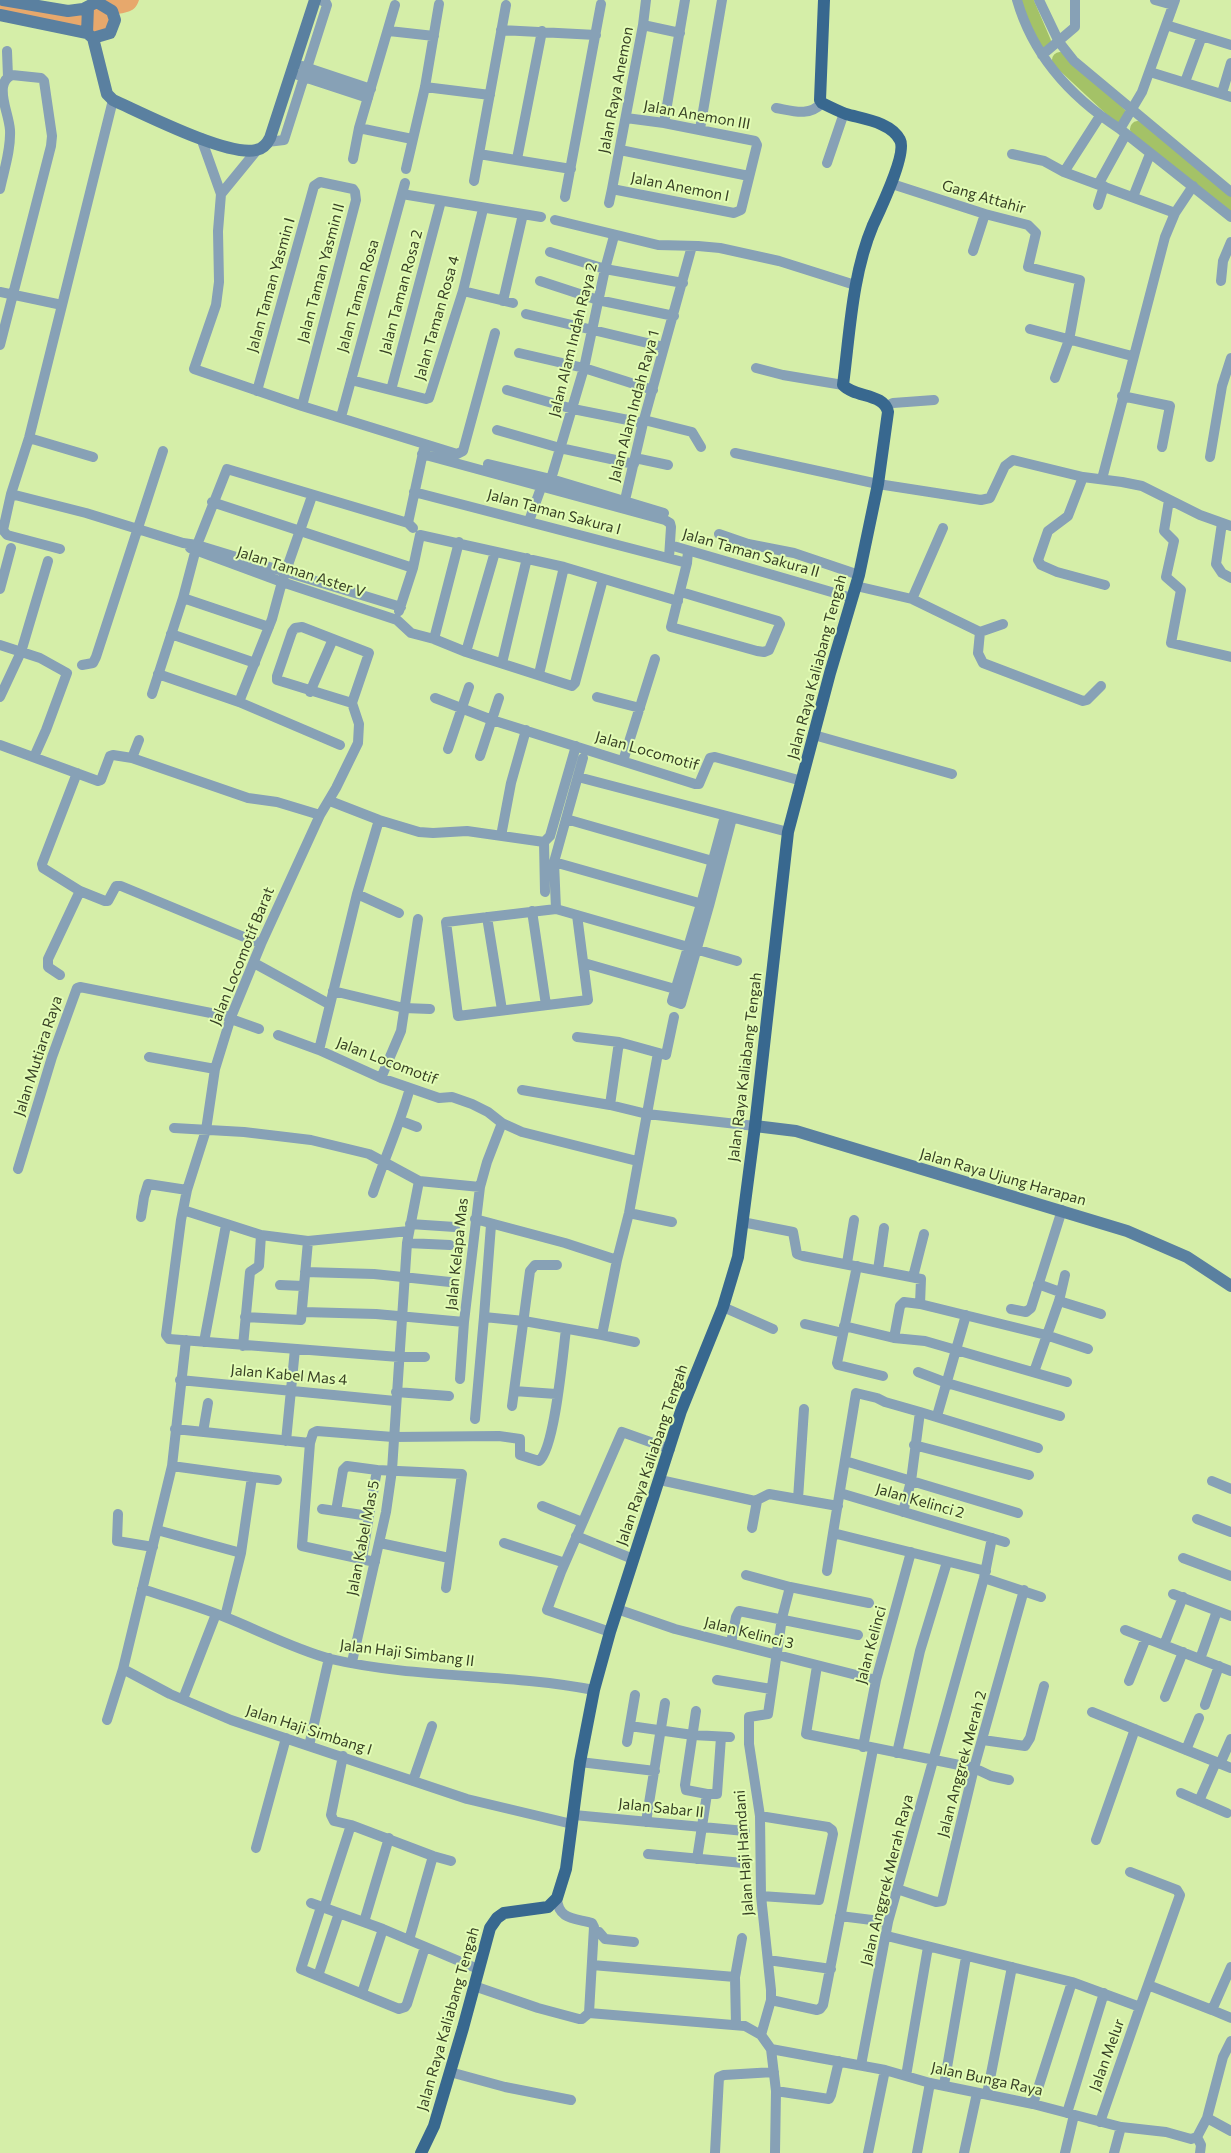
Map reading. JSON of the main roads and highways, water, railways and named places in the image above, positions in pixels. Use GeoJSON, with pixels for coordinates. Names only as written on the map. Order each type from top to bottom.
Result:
{"type":"FeatureCollection","features":[{"type":"Feature","properties":{"kind":"main road","name":"Jalan Raya Kaliabang Tengah"},"geometry":{"type":"LineString","coordinates":[[421,2153],[434,2126],[490,1928],[496,1918],[504,1913],[548,1907],[557,1898],[566,1869],[580,1762],[594,1690],[610,1632],[682,1412],[723,1307],[738,1257],[755,1126],[788,832],[855,587],[878,484],[888,412],[887,406],[880,400],[851,391],[843,385],[855,285],[866,242],[892,184],[902,147],[894,132],[880,124],[844,113],[822,103],[819,98],[824,37],[824,0]]}},
{"type":"Feature","properties":{"kind":"waterway"},"geometry":{"type":"LineString","coordinates":[[1025,0],[1043,42]]}},
{"type":"Feature","properties":{"kind":"waterway"},"geometry":{"type":"LineString","coordinates":[[1060,60],[1120,116]]}},
{"type":"Feature","properties":{"kind":"waterway"},"geometry":{"type":"LineString","coordinates":[[1138,129],[1231,206]]}}]}
